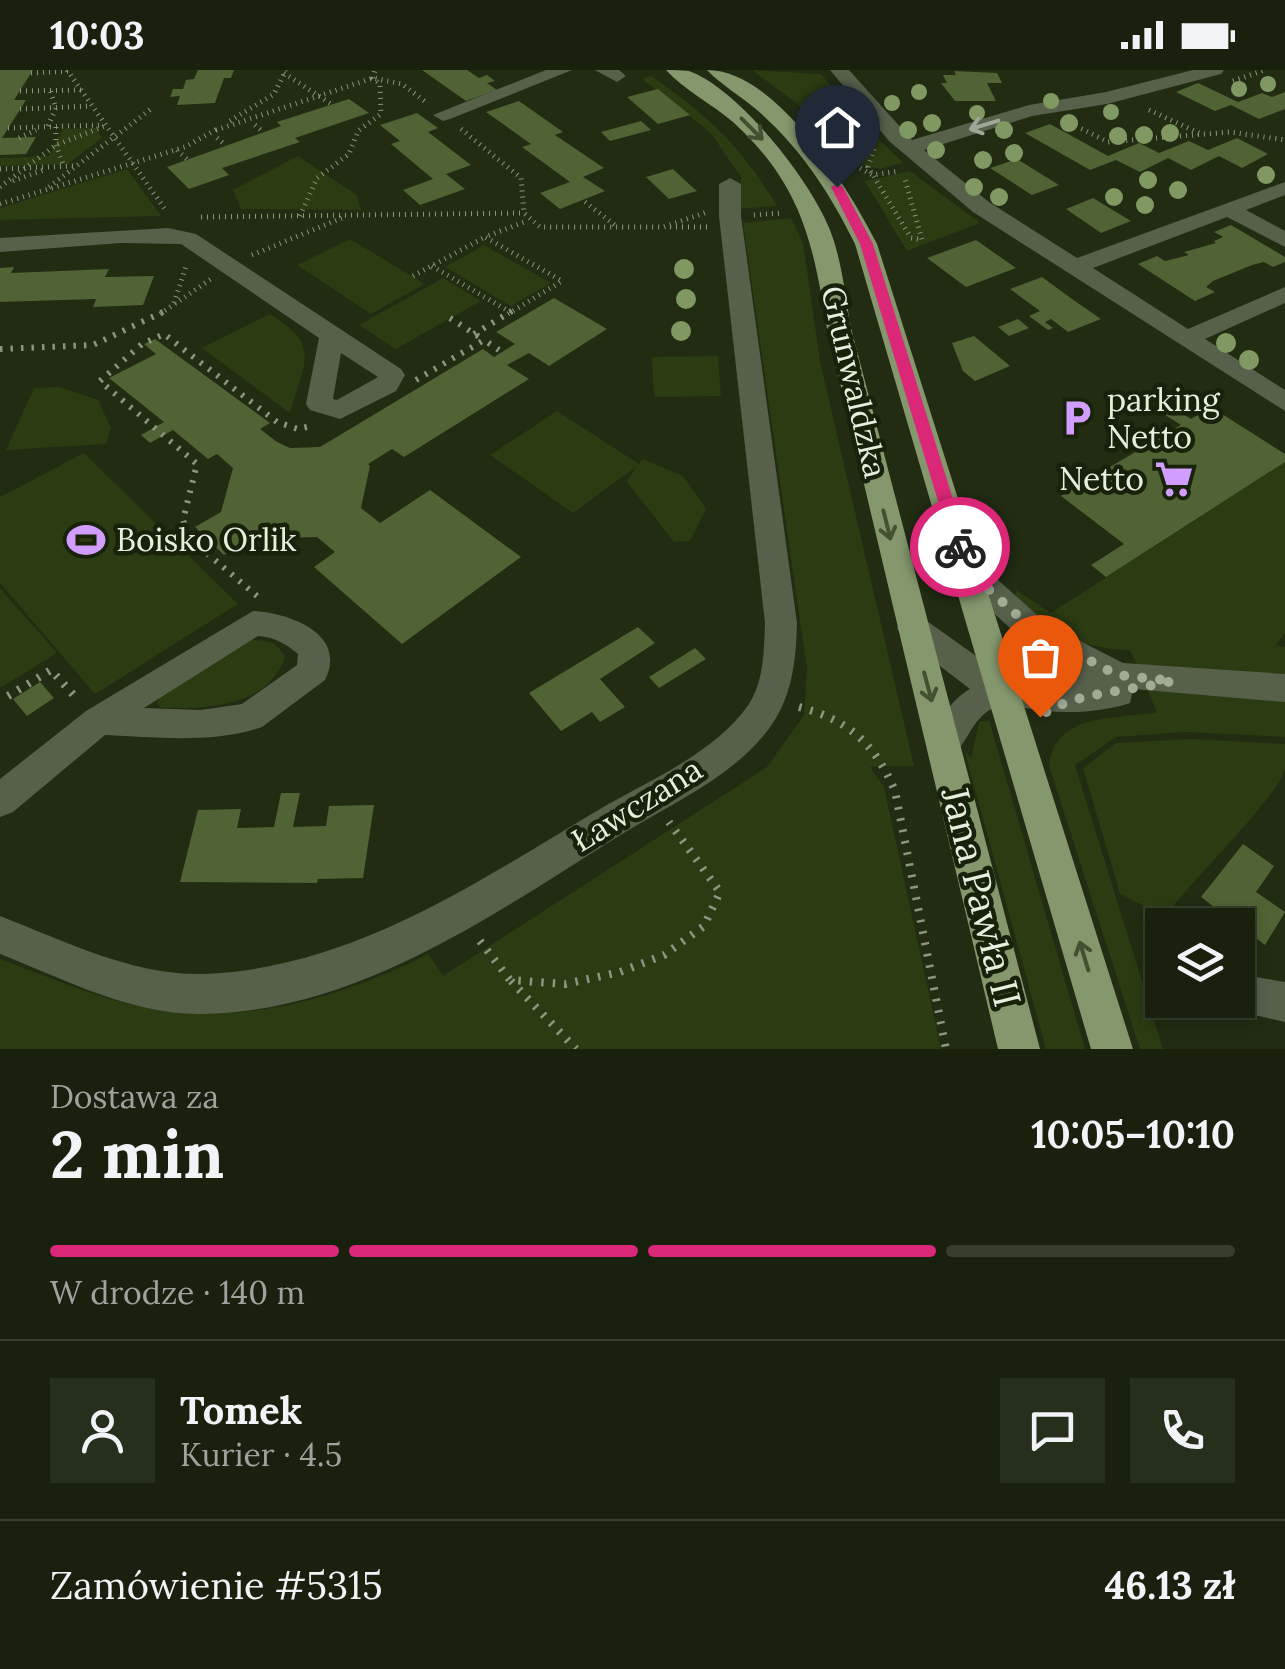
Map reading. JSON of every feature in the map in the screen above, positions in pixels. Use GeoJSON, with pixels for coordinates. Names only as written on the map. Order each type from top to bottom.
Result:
{"type":"FeatureCollection","features":[{"type":"Feature","properties":{"kind":"main road","name":"Grunwaldzka"},"geometry":{"type":"LineString","coordinates":[[675,70],[714,96],[760,137],[792,176],[819,230],[839,328],[944,746]]}},
{"type":"Feature","properties":{"kind":"main road","name":"Grunwaldzka"},"geometry":{"type":"LineString","coordinates":[[716,70],[772,111],[808,147],[829,174],[860,231],[1026,766]]}},
{"type":"Feature","properties":{"kind":"main road","name":"Jana Pawła II"},"geometry":{"type":"LineString","coordinates":[[944,746],[1019,1049]]}},
{"type":"Feature","properties":{"kind":"main road"},"geometry":{"type":"LineString","coordinates":[[1026,766],[1112,1049]]}},
{"type":"Feature","properties":{"kind":"street"},"geometry":{"type":"LineString","coordinates":[[443,115],[532,75],[563,70]]}},
{"type":"Feature","properties":{"kind":"street"},"geometry":{"type":"LineString","coordinates":[[838,70],[908,148],[981,207],[1285,402]]}},
{"type":"Feature","properties":{"kind":"street"},"geometry":{"type":"LineString","coordinates":[[908,148],[1060,105],[1108,98],[1215,70]]}},
{"type":"Feature","properties":{"kind":"street"},"geometry":{"type":"LineString","coordinates":[[1073,268],[1285,188]]}},
{"type":"Feature","properties":{"kind":"street","name":"Ławczana"},"geometry":{"type":"LineString","coordinates":[[0,935],[145,986],[176,993],[204,994],[320,976],[399,945],[458,912],[650,798],[739,738],[768,700],[780,663],[781,622],[730,216],[721,197]]}},
{"type":"Feature","properties":{"kind":"street"},"geometry":{"type":"LineString","coordinates":[[1230,210],[1285,240]]}},
{"type":"Feature","properties":{"kind":"street"},"geometry":{"type":"LineString","coordinates":[[0,245],[168,235],[188,239],[332,335]]}},
{"type":"Feature","properties":{"kind":"street"},"geometry":{"type":"LineString","coordinates":[[1185,339],[1285,294]]}},
{"type":"Feature","properties":{"kind":"street"},"geometry":{"type":"LineString","coordinates":[[966,569],[1036,632],[1117,675]]}},
{"type":"Feature","properties":{"kind":"street"},"geometry":{"type":"LineString","coordinates":[[0,801],[93,716],[253,624],[276,624],[297,634],[315,650],[313,670],[250,717],[201,724],[93,716]]}},
{"type":"Feature","properties":{"kind":"street"},"geometry":{"type":"LineString","coordinates":[[913,628],[968,674],[1024,698],[1078,698],[1173,681]]}},
{"type":"Feature","properties":{"kind":"street"},"geometry":{"type":"LineString","coordinates":[[944,746],[972,704],[1037,678],[1117,675],[1285,688]]}},
{"type":"Feature","properties":{"kind":"street"},"geometry":{"type":"LineString","coordinates":[[1026,766],[1028,740],[1040,717],[1049,709],[1078,698]]}},
{"type":"Feature","properties":{"kind":"street"},"geometry":{"type":"LineString","coordinates":[[1255,997],[1285,1002]]}},
{"type":"Feature","properties":{"kind":"path"},"geometry":{"type":"LineString","coordinates":[[373,78],[374,70]]}},
{"type":"Feature","properties":{"kind":"path"},"geometry":{"type":"LineString","coordinates":[[56,71],[48,90],[56,108]]}},
{"type":"Feature","properties":{"kind":"path"},"geometry":{"type":"LineString","coordinates":[[31,73],[68,71],[170,218],[156,218]]}},
{"type":"Feature","properties":{"kind":"path"},"geometry":{"type":"LineString","coordinates":[[0,204],[177,150],[274,94],[285,72],[332,104]]}},
{"type":"Feature","properties":{"kind":"path"},"geometry":{"type":"LineString","coordinates":[[300,216],[318,177],[350,156],[358,144],[358,131],[383,114],[380,84],[373,78]]}},
{"type":"Feature","properties":{"kind":"path"},"geometry":{"type":"LineString","coordinates":[[216,130],[373,78],[402,84],[521,178],[521,213],[540,227],[716,228]]}},
{"type":"Feature","properties":{"kind":"path"},"geometry":{"type":"LineString","coordinates":[[20,91],[81,90]]}},
{"type":"Feature","properties":{"kind":"path"},"geometry":{"type":"LineString","coordinates":[[20,109],[92,106]]}},
{"type":"Feature","properties":{"kind":"path"},"geometry":{"type":"LineString","coordinates":[[1140,106],[1202,134]]}},
{"type":"Feature","properties":{"kind":"path"},"geometry":{"type":"LineString","coordinates":[[19,138],[45,127],[56,108]]}},
{"type":"Feature","properties":{"kind":"path"},"geometry":{"type":"LineString","coordinates":[[45,190],[151,109]]}},
{"type":"Feature","properties":{"kind":"path"},"geometry":{"type":"LineString","coordinates":[[287,109],[296,116]]}},
{"type":"Feature","properties":{"kind":"path"},"geometry":{"type":"LineString","coordinates":[[255,124],[262,132]]}},
{"type":"Feature","properties":{"kind":"path"},"geometry":{"type":"LineString","coordinates":[[8,128],[104,126]]}},
{"type":"Feature","properties":{"kind":"path"},"geometry":{"type":"LineString","coordinates":[[1,186],[56,145],[104,126]]}},
{"type":"Feature","properties":{"kind":"path"},"geometry":{"type":"LineString","coordinates":[[1071,126],[1108,142],[1230,132],[1285,140]]}},
{"type":"Feature","properties":{"kind":"path"},"geometry":{"type":"LineString","coordinates":[[56,127],[56,145],[64,167]]}},
{"type":"Feature","properties":{"kind":"path"},"geometry":{"type":"LineString","coordinates":[[872,178],[902,170],[922,240],[911,238],[872,178],[868,167],[879,136]]}},
{"type":"Feature","properties":{"kind":"path"},"geometry":{"type":"LineString","coordinates":[[217,138],[224,144]]}},
{"type":"Feature","properties":{"kind":"path"},"geometry":{"type":"LineString","coordinates":[[177,150],[188,160]]}},
{"type":"Feature","properties":{"kind":"path"},"geometry":{"type":"LineString","coordinates":[[0,169],[75,166]]}},
{"type":"Feature","properties":{"kind":"path"},"geometry":{"type":"LineString","coordinates":[[1,186],[52,167]]}},
{"type":"Feature","properties":{"kind":"path"},"geometry":{"type":"LineString","coordinates":[[664,227],[721,197]]}},
{"type":"Feature","properties":{"kind":"path"},"geometry":{"type":"LineString","coordinates":[[586,202],[616,227]]}},
{"type":"Feature","properties":{"kind":"path"},"geometry":{"type":"LineString","coordinates":[[186,218],[521,213]]}},
{"type":"Feature","properties":{"kind":"path"},"geometry":{"type":"LineString","coordinates":[[0,349],[93,345],[126,332],[283,240],[346,216]]}},
{"type":"Feature","properties":{"kind":"path"},"geometry":{"type":"LineString","coordinates":[[412,276],[527,221]]}},
{"type":"Feature","properties":{"kind":"path"},"geometry":{"type":"LineString","coordinates":[[501,246],[504,229]]}},
{"type":"Feature","properties":{"kind":"path"},"geometry":{"type":"LineString","coordinates":[[474,334],[562,280],[485,238]]}},
{"type":"Feature","properties":{"kind":"path"},"geometry":{"type":"LineString","coordinates":[[432,266],[510,312]]}},
{"type":"Feature","properties":{"kind":"path"},"geometry":{"type":"LineString","coordinates":[[174,304],[184,270]]}},
{"type":"Feature","properties":{"kind":"path"},"geometry":{"type":"LineString","coordinates":[[450,318],[484,340]]}},
{"type":"Feature","properties":{"kind":"path"},"geometry":{"type":"LineString","coordinates":[[202,550],[188,537],[183,520],[197,464],[100,382],[102,378],[142,344],[164,334],[277,422],[298,429]]}},
{"type":"Feature","properties":{"kind":"path"},"geometry":{"type":"LineString","coordinates":[[8,696],[51,670],[93,716]]}},
{"type":"Feature","properties":{"kind":"path"},"geometry":{"type":"LineString","coordinates":[[768,700],[826,713],[861,732],[884,762],[895,791],[946,1049]]}},
{"type":"Feature","properties":{"kind":"path"},"geometry":{"type":"LineString","coordinates":[[510,980],[565,984],[620,972],[664,955],[704,926],[720,892],[650,798]]}},
{"type":"Feature","properties":{"kind":"path"},"geometry":{"type":"LineString","coordinates":[[458,912],[510,980],[576,1049]]}},
{"type":"Feature","properties":{"kind":"green space"},"geometry":{"type":"Polygon","coordinates":[[[752,70],[821,74],[860,121],[903,163],[880,169],[859,164],[800,106],[752,70]]]}},
{"type":"Feature","properties":{"kind":"green space"},"geometry":{"type":"Polygon","coordinates":[[[651,76],[722,134],[751,166],[777,206],[740,209],[741,177],[710,132],[642,79],[651,76]]]}},
{"type":"Feature","properties":{"kind":"green space"},"geometry":{"type":"Polygon","coordinates":[[[96,128],[102,138],[68,164],[0,166],[0,158],[49,156],[63,129],[96,128]]]}},
{"type":"Feature","properties":{"kind":"green space"},"geometry":{"type":"Polygon","coordinates":[[[298,156],[357,195],[361,210],[241,209],[233,190],[298,156]]]}},
{"type":"Feature","properties":{"kind":"green space"},"geometry":{"type":"Polygon","coordinates":[[[127,169],[161,216],[0,220],[0,208],[127,169]]]}},
{"type":"Feature","properties":{"kind":"green space"},"geometry":{"type":"Polygon","coordinates":[[[910,171],[980,223],[907,251],[865,181],[910,171]]]}},
{"type":"Feature","properties":{"kind":"green space"},"geometry":{"type":"Polygon","coordinates":[[[791,218],[803,243],[820,361],[914,766],[870,767],[884,787],[941,1049],[0,1049],[0,959],[120,1002],[175,1012],[250,1011],[287,1005],[359,984],[428,954],[443,976],[767,767],[804,715],[807,669],[743,223],[791,218]]]}},
{"type":"Feature","properties":{"kind":"green space"},"geometry":{"type":"Polygon","coordinates":[[[350,239],[425,284],[371,314],[297,265],[350,239]]]}},
{"type":"Feature","properties":{"kind":"green space"},"geometry":{"type":"Polygon","coordinates":[[[484,245],[551,283],[511,306],[445,267],[484,245]]]}},
{"type":"Feature","properties":{"kind":"green space"},"geometry":{"type":"Polygon","coordinates":[[[443,278],[481,301],[396,349],[359,325],[443,278]]]}},
{"type":"Feature","properties":{"kind":"green space"},"geometry":{"type":"Polygon","coordinates":[[[270,314],[286,325],[303,346],[304,368],[290,413],[202,348],[270,314]]]}},
{"type":"Feature","properties":{"kind":"green space"},"geometry":{"type":"Polygon","coordinates":[[[718,356],[721,396],[654,397],[652,357],[718,356]]]}},
{"type":"Feature","properties":{"kind":"green space"},"geometry":{"type":"Polygon","coordinates":[[[60,387],[98,400],[111,428],[106,444],[6,450],[34,388],[60,387]]]}},
{"type":"Feature","properties":{"kind":"green space"},"geometry":{"type":"Polygon","coordinates":[[[557,411],[639,464],[643,459],[683,476],[706,509],[690,541],[674,542],[627,482],[636,467],[573,513],[490,455],[557,411]]]}},
{"type":"Feature","properties":{"kind":"green space","name":"Boisko Orlik"},"geometry":{"type":"Polygon","coordinates":[[[84,453],[238,604],[95,694],[0,583],[0,497],[84,453]]]}},
{"type":"Feature","properties":{"kind":"green space"},"geometry":{"type":"Polygon","coordinates":[[[1285,462],[1285,633],[1276,645],[1285,647],[1285,737],[1185,732],[1116,737],[1075,765],[1145,991],[1145,1018],[1153,1018],[1163,1049],[1140,1049],[1049,766],[1054,748],[1075,727],[1090,721],[1157,712],[1130,650],[1096,646],[1054,630],[1015,599],[1016,590],[1051,613],[1285,462]]]}},
{"type":"Feature","properties":{"kind":"green space"},"geometry":{"type":"Polygon","coordinates":[[[0,588],[57,653],[0,688],[0,588]]]}},
{"type":"Feature","properties":{"kind":"green space"},"geometry":{"type":"Polygon","coordinates":[[[252,640],[272,643],[285,657],[265,687],[250,696],[215,706],[161,708],[157,704],[160,695],[252,640]]]}},
{"type":"Feature","properties":{"kind":"green space"},"geometry":{"type":"Polygon","coordinates":[[[989,720],[1085,1049],[1046,1049],[964,749],[971,759],[979,722],[989,720]]]}},
{"type":"Feature","properties":{"kind":"green space"},"geometry":{"type":"Polygon","coordinates":[[[1191,739],[1285,744],[1285,768],[1267,799],[1172,908],[1147,908],[1120,894],[1083,768],[1116,743],[1191,739]]]}},
{"type":"Feature","properties":{"kind":"building"},"geometry":{"type":"Polygon","coordinates":[[[0,70],[33,70],[14,100],[26,100],[2,138],[36,137],[26,154],[0,155],[0,70]]]}},
{"type":"Feature","properties":{"kind":"building"},"geometry":{"type":"Polygon","coordinates":[[[198,70],[234,70],[231,78],[224,78],[215,103],[177,105],[180,96],[170,97],[173,89],[183,89],[186,80],[194,79],[198,70]]]}},
{"type":"Feature","properties":{"kind":"building"},"geometry":{"type":"Polygon","coordinates":[[[422,70],[467,70],[479,78],[487,75],[495,81],[487,83],[497,90],[466,101],[422,70]]]}},
{"type":"Feature","properties":{"kind":"building"},"geometry":{"type":"Polygon","coordinates":[[[954,71],[997,73],[1002,83],[987,83],[996,101],[955,101],[941,83],[947,83],[943,75],[956,75],[954,71]]]}},
{"type":"Feature","properties":{"kind":"building"},"geometry":{"type":"Polygon","coordinates":[[[1198,83],[1238,102],[1262,93],[1272,97],[1285,92],[1285,109],[1259,119],[1231,105],[1215,111],[1176,92],[1198,83]]]}},
{"type":"Feature","properties":{"kind":"building"},"geometry":{"type":"Polygon","coordinates":[[[658,89],[690,115],[658,124],[627,97],[658,89]]]}},
{"type":"Feature","properties":{"kind":"building"},"geometry":{"type":"Polygon","coordinates":[[[349,99],[369,113],[222,168],[229,175],[189,189],[167,167],[281,126],[277,122],[349,99]]]}},
{"type":"Feature","properties":{"kind":"building"},"geometry":{"type":"Polygon","coordinates":[[[519,101],[563,132],[555,135],[604,168],[583,177],[605,191],[560,209],[540,193],[570,182],[522,147],[531,144],[486,112],[519,101]]]}},
{"type":"Feature","properties":{"kind":"building"},"geometry":{"type":"Polygon","coordinates":[[[417,113],[438,128],[428,132],[471,165],[446,174],[465,189],[420,205],[403,190],[433,179],[391,144],[400,141],[380,125],[417,113]]]}},
{"type":"Feature","properties":{"kind":"building"},"geometry":{"type":"Polygon","coordinates":[[[641,121],[651,130],[610,141],[601,132],[641,121]]]}},
{"type":"Feature","properties":{"kind":"building"},"geometry":{"type":"Polygon","coordinates":[[[1050,124],[1108,156],[1139,143],[1159,153],[1189,141],[1208,150],[1237,138],[1268,154],[1242,168],[1219,156],[1191,170],[1168,158],[1140,172],[1116,160],[1090,170],[1025,133],[1050,124]]]}},
{"type":"Feature","properties":{"kind":"building"},"geometry":{"type":"Polygon","coordinates":[[[1017,159],[1059,185],[1032,195],[990,168],[1017,159]]]}},
{"type":"Feature","properties":{"kind":"building"},"geometry":{"type":"Polygon","coordinates":[[[673,169],[697,191],[669,199],[646,177],[673,169]]]}},
{"type":"Feature","properties":{"kind":"building"},"geometry":{"type":"Polygon","coordinates":[[[1093,198],[1131,221],[1101,233],[1066,209],[1093,198]]]}},
{"type":"Feature","properties":{"kind":"building"},"geometry":{"type":"Polygon","coordinates":[[[1231,225],[1285,257],[1285,262],[1273,267],[1264,262],[1252,265],[1213,281],[1206,287],[1215,292],[1195,301],[1138,264],[1157,256],[1165,261],[1189,255],[1184,252],[1216,243],[1223,237],[1214,232],[1231,225]]]}},
{"type":"Feature","properties":{"kind":"building"},"geometry":{"type":"Polygon","coordinates":[[[976,240],[1016,268],[966,287],[927,258],[976,240]]]}},
{"type":"Feature","properties":{"kind":"building"},"geometry":{"type":"Polygon","coordinates":[[[14,267],[11,273],[109,269],[105,277],[154,276],[143,305],[93,307],[96,299],[0,302],[0,268],[14,267]]]}},
{"type":"Feature","properties":{"kind":"building"},"geometry":{"type":"Polygon","coordinates":[[[1042,277],[1101,319],[1068,332],[1051,319],[1045,322],[1053,328],[1048,330],[1029,316],[1040,311],[1010,289],[1042,277]]]}},
{"type":"Feature","properties":{"kind":"building"},"geometry":{"type":"Polygon","coordinates":[[[554,298],[607,329],[549,366],[529,353],[507,365],[529,379],[404,457],[392,449],[368,464],[361,508],[380,523],[430,490],[521,557],[402,644],[314,567],[335,552],[317,537],[252,539],[224,555],[195,527],[221,512],[233,468],[217,454],[208,459],[173,430],[150,443],[141,435],[164,422],[109,378],[156,354],[144,344],[155,339],[270,423],[260,429],[277,442],[290,448],[320,447],[483,349],[494,357],[515,344],[496,332],[554,298]]]}},
{"type":"Feature","properties":{"kind":"building"},"geometry":{"type":"Polygon","coordinates":[[[1018,319],[1029,328],[1009,336],[998,327],[1018,319]]]}},
{"type":"Feature","properties":{"kind":"building"},"geometry":{"type":"Polygon","coordinates":[[[974,336],[1010,366],[975,381],[963,371],[952,343],[974,336]]]}},
{"type":"Feature","properties":{"kind":"building","name":"Netto"},"geometry":{"type":"Polygon","coordinates":[[[1172,407],[1191,419],[1211,407],[1285,454],[1285,462],[1106,577],[1091,565],[1124,544],[1061,496],[1181,425],[1162,413],[1172,407]]]}},
{"type":"Feature","properties":{"kind":"building"},"geometry":{"type":"Polygon","coordinates":[[[638,627],[655,643],[600,679],[625,707],[600,722],[592,712],[561,731],[529,693],[638,627]]]}},
{"type":"Feature","properties":{"kind":"building"},"geometry":{"type":"Polygon","coordinates":[[[695,648],[706,659],[659,688],[649,677],[695,648]]]}},
{"type":"Feature","properties":{"kind":"building"},"geometry":{"type":"Polygon","coordinates":[[[40,682],[54,698],[27,716],[13,699],[40,682]]]}},
{"type":"Feature","properties":{"kind":"building"},"geometry":{"type":"Polygon","coordinates":[[[281,793],[300,793],[293,827],[326,826],[329,806],[374,805],[363,878],[318,879],[317,883],[180,882],[198,810],[241,809],[237,828],[274,827],[281,793]]]}},
{"type":"Feature","properties":{"kind":"building"},"geometry":{"type":"Polygon","coordinates":[[[1243,844],[1274,866],[1256,892],[1285,912],[1265,945],[1255,938],[1255,908],[1216,908],[1201,897],[1243,844]]]}},
{"type":"Feature","properties":{"kind":"way so far"},"geometry":{"type":"LineString","coordinates":[[960,547],[966,569],[1036,632],[1117,675],[1173,681],[1078,698],[1049,709],[1040,717]]}},
{"type":"Feature","properties":{"kind":"place","name":"parking Netto"},"geometry":{"type":"Point","coordinates":[1077,418]}},
{"type":"Feature","properties":{"kind":"place","name":"Netto"},"geometry":{"type":"Point","coordinates":[1174,479]}},
{"type":"Feature","properties":{"kind":"place","name":"Boisko Orlik"},"geometry":{"type":"Point","coordinates":[86,540]}},
{"type":"Feature","properties":{"kind":"route"},"geometry":{"type":"LineString","coordinates":[[837,187],[866,244],[960,547]]}}]}
